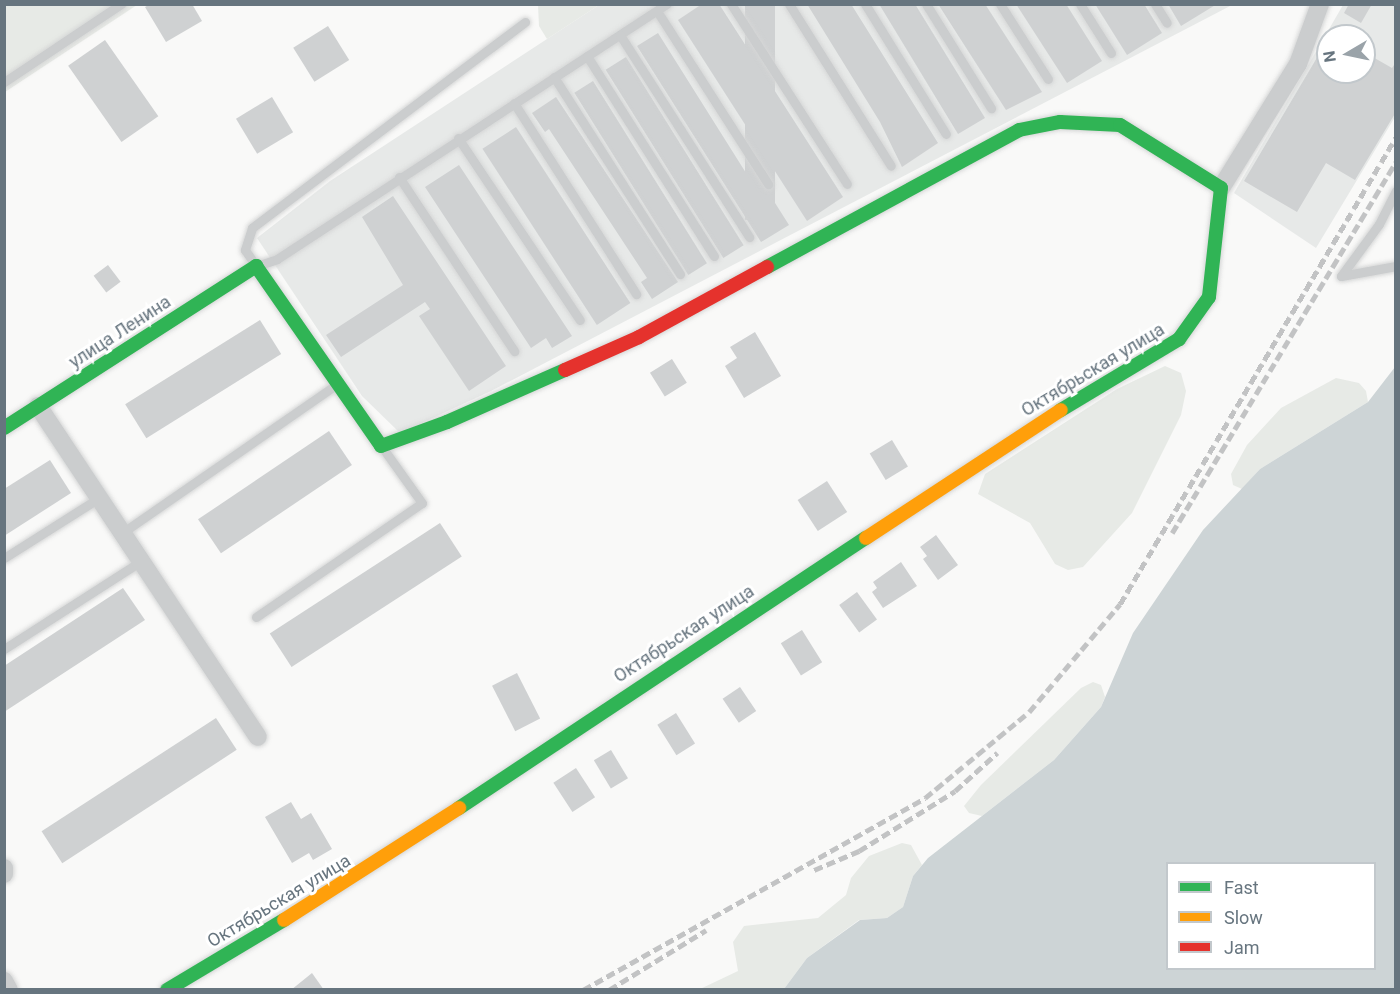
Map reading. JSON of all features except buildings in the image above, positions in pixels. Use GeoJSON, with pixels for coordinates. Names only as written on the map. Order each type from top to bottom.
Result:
{"type":"FeatureCollection","features":[{"type":"Feature","properties":{"kind":"street"},"geometry":{"type":"LineString","coordinates":[[255,266],[336,385],[381,446],[447,422],[639,337],[1019,130],[1060,122],[1120,125],[1221,188],[1298,64],[1320,4]]}},
{"type":"Feature","properties":{"kind":"street","name":"Октябрьская улица"},"geometry":{"type":"LineString","coordinates":[[167,990],[351,880],[1035,425],[1179,339],[1209,297],[1221,188]]}},
{"type":"Feature","properties":{"kind":"street","name":"улица Ленина"},"geometry":{"type":"LineString","coordinates":[[4,428],[255,266]]}},
{"type":"Feature","properties":{"kind":"street"},"geometry":{"type":"LineString","coordinates":[[38,406],[258,737]]}},
{"type":"Feature","properties":{"kind":"street"},"geometry":{"type":"LineString","coordinates":[[4,868],[4,874]]}},
{"type":"Feature","properties":{"kind":"street"},"geometry":{"type":"LineString","coordinates":[[4,981],[9,990]]}},
{"type":"Feature","properties":{"kind":"lane"},"geometry":{"type":"LineString","coordinates":[[4,82],[121,4]]}},
{"type":"Feature","properties":{"kind":"lane"},"geometry":{"type":"LineString","coordinates":[[525,22],[514,33],[252,228],[245,250],[255,266],[277,259],[458,138],[666,4]]}},
{"type":"Feature","properties":{"kind":"lane"},"geometry":{"type":"LineString","coordinates":[[732,4],[847,184]]}},
{"type":"Feature","properties":{"kind":"lane"},"geometry":{"type":"LineString","coordinates":[[789,4],[891,166]]}},
{"type":"Feature","properties":{"kind":"lane"},"geometry":{"type":"LineString","coordinates":[[865,4],[946,134]]}},
{"type":"Feature","properties":{"kind":"lane"},"geometry":{"type":"LineString","coordinates":[[926,4],[991,108]]}},
{"type":"Feature","properties":{"kind":"lane"},"geometry":{"type":"LineString","coordinates":[[1000,4],[1048,79]]}},
{"type":"Feature","properties":{"kind":"lane"},"geometry":{"type":"LineString","coordinates":[[1080,4],[1111,53]]}},
{"type":"Feature","properties":{"kind":"lane"},"geometry":{"type":"LineString","coordinates":[[1155,4],[1167,23]]}},
{"type":"Feature","properties":{"kind":"lane"},"geometry":{"type":"LineString","coordinates":[[657,11],[768,184]]}},
{"type":"Feature","properties":{"kind":"lane"},"geometry":{"type":"LineString","coordinates":[[620,34],[749,237]]}},
{"type":"Feature","properties":{"kind":"lane"},"geometry":{"type":"LineString","coordinates":[[587,56],[714,256]]}},
{"type":"Feature","properties":{"kind":"lane"},"geometry":{"type":"LineString","coordinates":[[554,77],[680,274]]}},
{"type":"Feature","properties":{"kind":"lane"},"geometry":{"type":"LineString","coordinates":[[514,103],[636,294]]}},
{"type":"Feature","properties":{"kind":"lane"},"geometry":{"type":"LineString","coordinates":[[458,138],[580,320]]}},
{"type":"Feature","properties":{"kind":"lane"},"geometry":{"type":"LineString","coordinates":[[399,177],[514,351]]}},
{"type":"Feature","properties":{"kind":"lane"},"geometry":{"type":"LineString","coordinates":[[1395,191],[1380,224],[1341,276],[1395,266]]}},
{"type":"Feature","properties":{"kind":"lane"},"geometry":{"type":"LineString","coordinates":[[122,532],[336,385]]}},
{"type":"Feature","properties":{"kind":"lane"},"geometry":{"type":"LineString","coordinates":[[256,617],[422,502],[381,446]]}},
{"type":"Feature","properties":{"kind":"lane"},"geometry":{"type":"LineString","coordinates":[[4,558],[99,498]]}},
{"type":"Feature","properties":{"kind":"lane"},"geometry":{"type":"LineString","coordinates":[[4,649],[141,561]]}},
{"type":"Feature","properties":{"kind":"shaded area"},"geometry":{"type":"Polygon","coordinates":[[[538,4],[599,5],[547,39],[539,26],[538,4]]]}},
{"type":"Feature","properties":{"kind":"shaded area"},"geometry":{"type":"Polygon","coordinates":[[[5,5],[137,5],[5,92],[5,5]]]}},
{"type":"Feature","properties":{"kind":"shaded area"},"geometry":{"type":"Polygon","coordinates":[[[599,5],[1232,5],[491,391],[400,433],[362,396],[257,238],[330,181],[599,5]]]}},
{"type":"Feature","properties":{"kind":"shaded area"},"geometry":{"type":"Polygon","coordinates":[[[1343,5],[1395,5],[1395,117],[1316,248],[1234,193],[1316,52],[1316,84],[1376,84],[1376,24],[1332,24],[1343,5]]]}},
{"type":"Feature","properties":{"kind":"shaded area"},"geometry":{"type":"Polygon","coordinates":[[[1165,366],[1181,373],[1186,391],[1181,415],[1132,513],[1083,567],[1068,570],[1055,564],[1030,523],[978,494],[985,474],[1117,389],[1165,366]]]}},
{"type":"Feature","properties":{"kind":"shaded area"},"geometry":{"type":"Polygon","coordinates":[[[1395,367],[1395,989],[784,989],[807,958],[860,920],[887,918],[903,907],[913,876],[928,858],[1054,760],[1101,707],[1133,633],[1203,530],[1260,469],[1368,402],[1395,367]]]}},
{"type":"Feature","properties":{"kind":"shaded area"},"geometry":{"type":"Polygon","coordinates":[[[1336,378],[1359,383],[1366,391],[1368,402],[1260,469],[1242,489],[1233,485],[1231,474],[1247,445],[1281,408],[1336,378]]]}},
{"type":"Feature","properties":{"kind":"shaded area"},"geometry":{"type":"Polygon","coordinates":[[[1093,682],[1101,685],[1105,697],[1101,707],[1054,760],[982,816],[969,813],[964,806],[981,785],[1081,688],[1093,682]]]}},
{"type":"Feature","properties":{"kind":"shaded area"},"geometry":{"type":"Polygon","coordinates":[[[902,843],[911,845],[922,865],[913,876],[903,907],[887,918],[859,920],[807,958],[784,989],[698,990],[738,971],[733,942],[744,926],[818,918],[846,895],[851,878],[869,856],[902,843]]]}},
{"type":"Feature","properties":{"kind":"railway"},"geometry":{"type":"LineString","coordinates":[[583,990],[925,798],[1029,712],[1120,604],[1396,137]]}},
{"type":"Feature","properties":{"kind":"railway"},"geometry":{"type":"LineString","coordinates":[[1172,533],[1396,161]]}},
{"type":"Feature","properties":{"kind":"railway"},"geometry":{"type":"LineString","coordinates":[[814,870],[859,851],[955,791],[997,753]]}},
{"type":"Feature","properties":{"kind":"railway"},"geometry":{"type":"LineString","coordinates":[[609,990],[706,930]]}},
{"type":"Feature","properties":{"kind":"traffic: fast"},"geometry":{"type":"LineString","coordinates":[[767,267],[1019,130],[1060,122],[1120,125],[1221,188],[1209,297],[1179,339],[1061,410]]}},
{"type":"Feature","properties":{"kind":"traffic: fast"},"geometry":{"type":"LineString","coordinates":[[4,428],[256,266],[381,446],[447,422],[565,370]]}},
{"type":"Feature","properties":{"kind":"traffic: fast"},"geometry":{"type":"LineString","coordinates":[[459,808],[866,538]]}},
{"type":"Feature","properties":{"kind":"traffic: fast"},"geometry":{"type":"LineString","coordinates":[[167,990],[284,920]]}},
{"type":"Feature","properties":{"kind":"traffic: slow"},"geometry":{"type":"LineString","coordinates":[[866,538],[1061,410]]}},
{"type":"Feature","properties":{"kind":"traffic: slow"},"geometry":{"type":"LineString","coordinates":[[284,920],[459,808]]}},
{"type":"Feature","properties":{"kind":"traffic: jam"},"geometry":{"type":"LineString","coordinates":[[565,370],[639,337],[767,267]]}}]}
